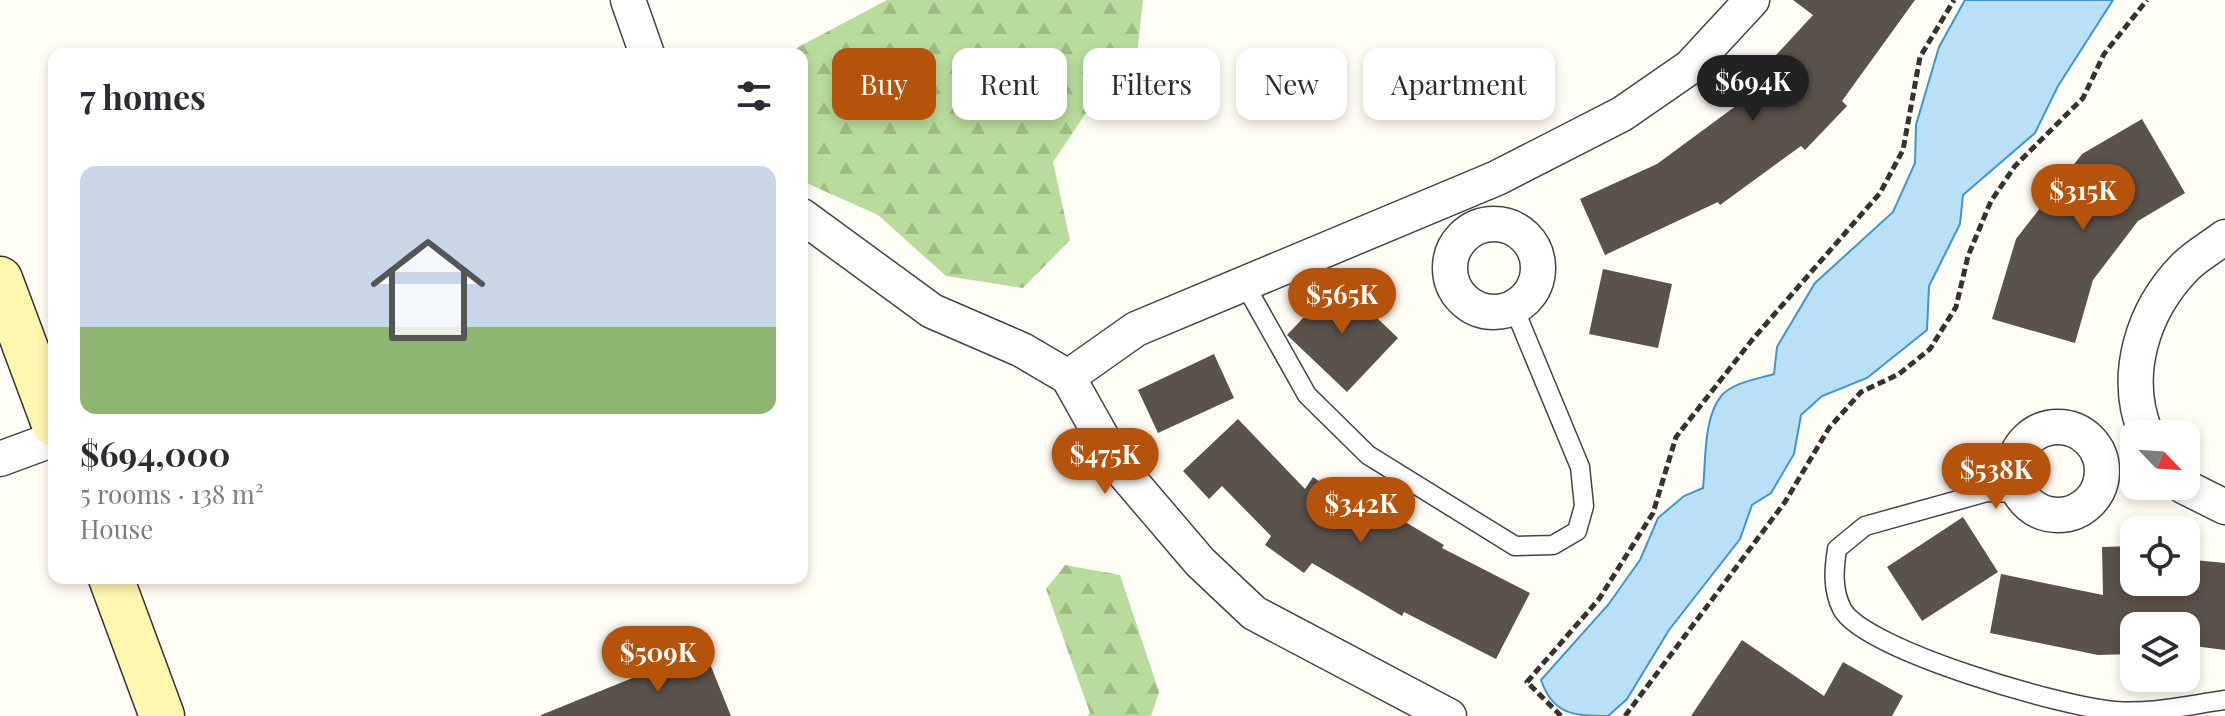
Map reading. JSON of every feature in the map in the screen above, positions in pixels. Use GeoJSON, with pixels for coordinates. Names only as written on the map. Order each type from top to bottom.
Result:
{"type":"FeatureCollection","features":[{"type":"Feature","properties":{"kind":"main road"},"geometry":{"type":"LineString","coordinates":[[0,279],[48,408]]}},
{"type":"Feature","properties":{"kind":"main road"},"geometry":{"type":"LineString","coordinates":[[113,584],[162,716]]}},
{"type":"Feature","properties":{"kind":"street"},"geometry":{"type":"LineString","coordinates":[[628,0],[645,48]]}},
{"type":"Feature","properties":{"kind":"street"},"geometry":{"type":"LineString","coordinates":[[1068,377],[1136,329],[1463,193],[1537,159],[1622,114],[1690,67],[1752,0]]}},
{"type":"Feature","properties":{"kind":"street"},"geometry":{"type":"LineString","coordinates":[[1463,193],[1480,226]]}},
{"type":"Feature","properties":{"kind":"street"},"geometry":{"type":"LineString","coordinates":[[808,220],[932,311],[1022,350],[1068,377],[1118,466],[1200,562],[1254,613],[1449,716]]}},
{"type":"Feature","properties":{"kind":"street"},"geometry":{"type":"LineString","coordinates":[[1497,224],[1511,227],[1534,247],[1538,271],[1534,286],[1514,308],[1493,312],[1478,309],[1455,289],[1450,260],[1456,245],[1480,226],[1497,224]]}},
{"type":"Feature","properties":{"kind":"street"},"geometry":{"type":"LineString","coordinates":[[2140,420],[2134,368],[2147,319],[2185,267],[2225,237]]}},
{"type":"Feature","properties":{"kind":"street"},"geometry":{"type":"LineString","coordinates":[[2042,430],[2072,430],[2086,437],[2100,457],[2100,487],[2092,501],[2077,512],[2062,516],[2047,514],[2030,505],[2019,493],[2015,464],[2020,450],[2042,430]]}},
{"type":"Feature","properties":{"kind":"street"},"geometry":{"type":"LineString","coordinates":[[0,459],[48,441]]}},
{"type":"Feature","properties":{"kind":"street"},"geometry":{"type":"LineString","coordinates":[[2100,457],[2120,448]]}},
{"type":"Feature","properties":{"kind":"street"},"geometry":{"type":"LineString","coordinates":[[2200,494],[2225,507]]}},
{"type":"Feature","properties":{"kind":"lane"},"geometry":{"type":"LineString","coordinates":[[1244,283],[1307,395],[1368,455],[1515,546],[1553,545],[1577,531],[1584,506],[1580,467],[1514,308]]}},
{"type":"Feature","properties":{"kind":"lane"},"geometry":{"type":"LineString","coordinates":[[2019,493],[1987,492],[1865,526],[1837,549],[1833,578],[1843,611],[1876,637],[1927,659],[2070,706],[2117,712],[2225,700]]}},
{"type":"Feature","properties":{"kind":"path"},"geometry":{"type":"LineString","coordinates":[[1561,716],[1527,682],[1599,599],[1653,513],[1676,437],[1735,360],[1880,193],[1903,150],[1920,57],[1954,0]]}},
{"type":"Feature","properties":{"kind":"path"},"geometry":{"type":"LineString","coordinates":[[1625,716],[1785,502],[1829,428],[1861,392],[1899,374],[1930,349],[1956,307],[1968,256],[1991,201],[2015,166],[2083,98],[2104,54],[2147,0]]}},
{"type":"Feature","properties":{"kind":"green space"},"geometry":{"type":"Polygon","coordinates":[[[887,0],[1143,0],[1138,48],[1083,48],[1083,117],[1053,162],[1070,240],[1023,288],[946,276],[878,215],[808,184],[808,48],[796,48],[887,0]]]}},
{"type":"Feature","properties":{"kind":"green space"},"geometry":{"type":"Polygon","coordinates":[[[1065,565],[1120,575],[1159,692],[1151,716],[1087,716],[1090,713],[1046,589],[1065,565]]]}},
{"type":"Feature","properties":{"kind":"water"},"geometry":{"type":"Polygon","coordinates":[[[1965,0],[2113,0],[2058,86],[2035,133],[1963,195],[1960,224],[1929,286],[1927,330],[1867,378],[1822,396],[1801,415],[1794,454],[1771,493],[1752,505],[1740,539],[1669,630],[1627,699],[1608,716],[1566,711],[1552,700],[1541,680],[1608,605],[1640,560],[1658,518],[1684,496],[1703,488],[1708,427],[1716,404],[1722,395],[1740,384],[1774,374],[1777,347],[1815,283],[1893,212],[1915,163],[1916,125],[1939,47],[1965,0]]]}},
{"type":"Feature","properties":{"kind":"building"},"geometry":{"type":"Polygon","coordinates":[[[1793,0],[1915,0],[1842,101],[1847,106],[1805,150],[1801,146],[1720,205],[1718,202],[1605,255],[1580,199],[1657,164],[1748,97],[1742,92],[1813,15],[1793,0]]]}},
{"type":"Feature","properties":{"kind":"building"},"geometry":{"type":"Polygon","coordinates":[[[2142,119],[2185,193],[2138,221],[2093,280],[2075,343],[1992,319],[2016,239],[2082,154],[2142,119]]]}},
{"type":"Feature","properties":{"kind":"building"},"geometry":{"type":"Polygon","coordinates":[[[1603,269],[1672,284],[1658,348],[1589,334],[1603,269]]]}},
{"type":"Feature","properties":{"kind":"building"},"geometry":{"type":"Polygon","coordinates":[[[1338,281],[1398,338],[1347,392],[1287,335],[1338,281]]]}},
{"type":"Feature","properties":{"kind":"building"},"geometry":{"type":"Polygon","coordinates":[[[1214,354],[1234,398],[1158,433],[1138,390],[1214,354]]]}},
{"type":"Feature","properties":{"kind":"building"},"geometry":{"type":"Polygon","coordinates":[[[1238,419],[1305,489],[1313,477],[1373,519],[1380,507],[1444,545],[1442,548],[1530,593],[1496,659],[1404,612],[1402,616],[1312,563],[1304,573],[1265,545],[1271,536],[1222,486],[1209,499],[1183,471],[1238,419]]]}},
{"type":"Feature","properties":{"kind":"building"},"geometry":{"type":"Polygon","coordinates":[[[1963,517],[1998,572],[1922,621],[1887,567],[1963,517]]]}},
{"type":"Feature","properties":{"kind":"building"},"geometry":{"type":"Polygon","coordinates":[[[2120,546],[2120,596],[2200,596],[2200,561],[2225,563],[2225,650],[2200,647],[2200,612],[2120,612],[2120,654],[2098,655],[1990,633],[2001,574],[2103,595],[2102,547],[2120,546]]]}},
{"type":"Feature","properties":{"kind":"building"},"geometry":{"type":"Polygon","coordinates":[[[1742,640],[1824,696],[1843,662],[1903,696],[1892,716],[1691,716],[1742,640]]]}},
{"type":"Feature","properties":{"kind":"building"},"geometry":{"type":"Polygon","coordinates":[[[704,649],[731,716],[541,716],[541,715],[704,649]]]}}]}
